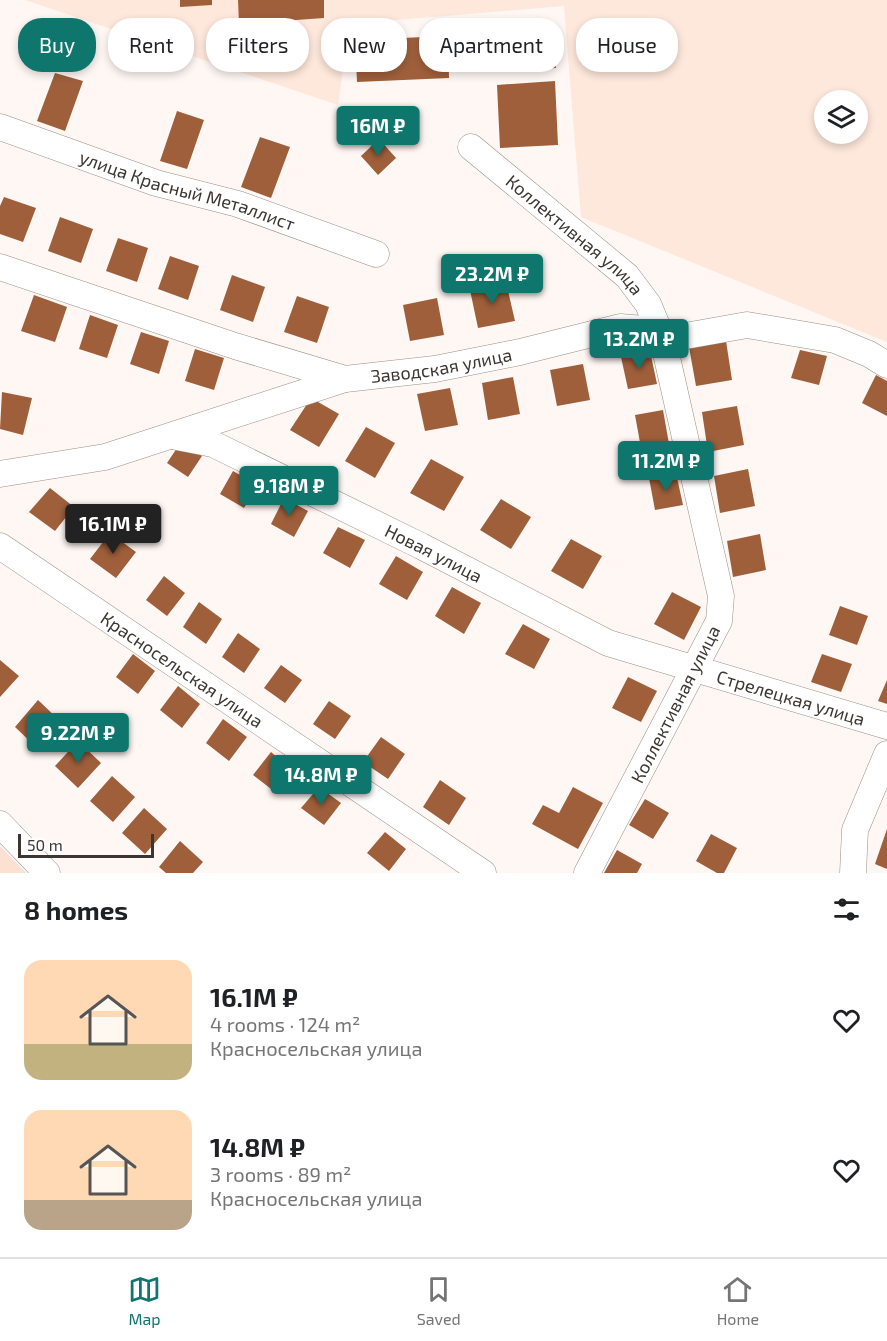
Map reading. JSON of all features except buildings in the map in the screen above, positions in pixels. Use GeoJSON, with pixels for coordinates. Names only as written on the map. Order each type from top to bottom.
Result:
{"type":"FeatureCollection","features":[{"type":"Feature","properties":{"kind":"street","name":"улица Красный Металлист"},"geometry":{"type":"LineString","coordinates":[[0,127],[156,183],[238,204],[376,254]]}},
{"type":"Feature","properties":{"kind":"street","name":"Коллективная улица"},"geometry":{"type":"LineString","coordinates":[[471,147],[627,276],[648,304],[663,340],[721,596],[719,621],[587,873]]}},
{"type":"Feature","properties":{"kind":"street","name":"Заводская улица"},"geometry":{"type":"LineString","coordinates":[[0,267],[236,346],[345,379],[435,369],[620,327],[644,329],[663,340]]}},
{"type":"Feature","properties":{"kind":"street"},"geometry":{"type":"LineString","coordinates":[[663,340],[747,325],[835,340],[869,354],[887,365]]}},
{"type":"Feature","properties":{"kind":"street"},"geometry":{"type":"LineString","coordinates":[[0,474],[105,457],[345,379]]}},
{"type":"Feature","properties":{"kind":"street","name":"Новая улица"},"geometry":{"type":"LineString","coordinates":[[172,436],[213,444],[421,546],[608,643],[695,668]]}},
{"type":"Feature","properties":{"kind":"street","name":"Красносельская улица"},"geometry":{"type":"LineString","coordinates":[[0,546],[483,873]]}},
{"type":"Feature","properties":{"kind":"street","name":"Стрелецкая улица"},"geometry":{"type":"LineString","coordinates":[[695,668],[887,726]]}},
{"type":"Feature","properties":{"kind":"street"},"geometry":{"type":"LineString","coordinates":[[853,873],[855,830],[887,754]]}},
{"type":"Feature","properties":{"kind":"street"},"geometry":{"type":"LineString","coordinates":[[0,824],[47,873]]}},
{"type":"Feature","properties":{"kind":"shaded area"},"geometry":{"type":"Polygon","coordinates":[[[25,0],[887,0],[887,342],[581,217],[564,6],[407,19],[321,18],[321,72],[342,72],[338,105],[240,72],[309,72],[309,18],[206,18],[206,61],[194,57],[194,18],[108,18],[108,28],[96,24],[96,18],[79,18],[25,0]]]}},
{"type":"Feature","properties":{"kind":"shaded area"},"geometry":{"type":"Polygon","coordinates":[[[0,846],[26,873],[0,873],[0,846]]]}}]}
